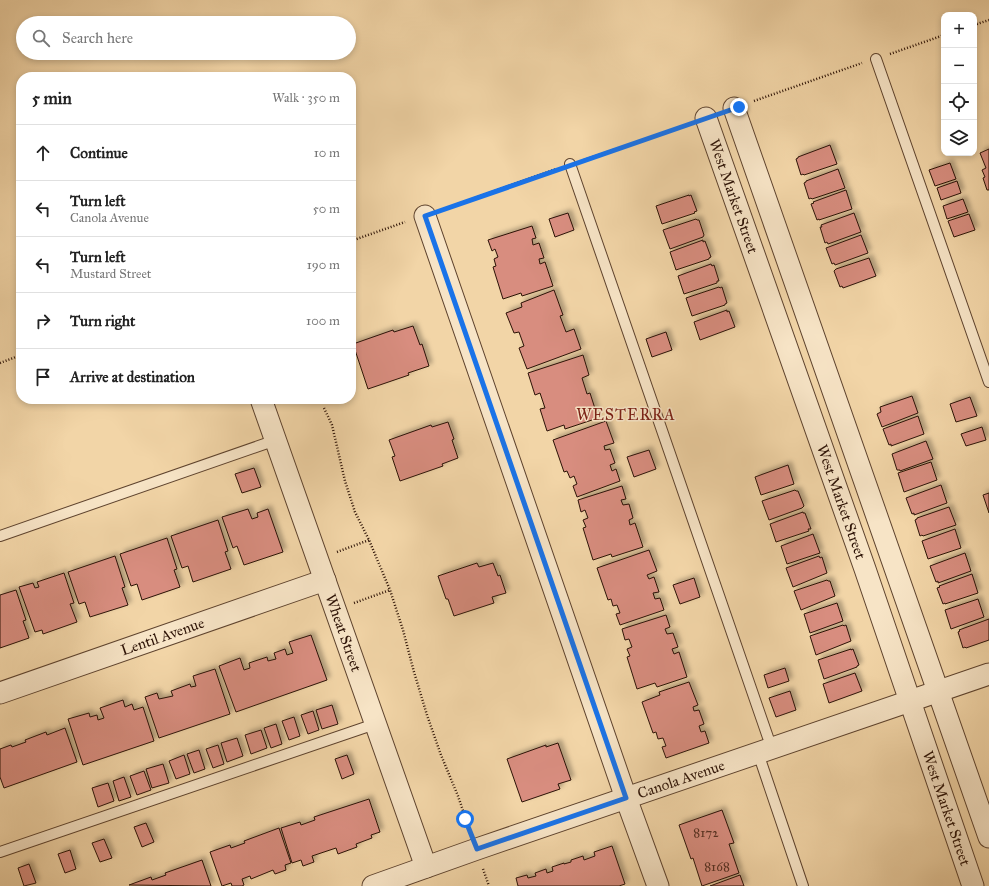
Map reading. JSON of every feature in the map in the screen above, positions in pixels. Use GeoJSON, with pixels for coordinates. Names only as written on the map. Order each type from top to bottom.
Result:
{"type":"FeatureCollection","features":[{"type":"Feature","properties":{"kind":"street","name":"West Market Street"},"geometry":{"type":"LineString","coordinates":[[734,108],[989,837]]}},
{"type":"Feature","properties":{"kind":"street","name":"West Market Street"},"geometry":{"type":"LineString","coordinates":[[706,118],[911,701],[973,886]]}},
{"type":"Feature","properties":{"kind":"street"},"geometry":{"type":"LineString","coordinates":[[425,216],[626,798],[658,886]]}},
{"type":"Feature","properties":{"kind":"street","name":"Wheat Street"},"geometry":{"type":"LineString","coordinates":[[263,404],[426,867]]}},
{"type":"Feature","properties":{"kind":"street","name":"Lentil Avenue"},"geometry":{"type":"LineString","coordinates":[[0,693],[325,580]]}},
{"type":"Feature","properties":{"kind":"street","name":"Canola Avenue"},"geometry":{"type":"LineString","coordinates":[[373,886],[989,674]]}},
{"type":"Feature","properties":{"kind":"lane"},"geometry":{"type":"LineString","coordinates":[[876,59],[989,382]]}},
{"type":"Feature","properties":{"kind":"lane"},"geometry":{"type":"LineString","coordinates":[[570,164],[765,751],[803,886]]}},
{"type":"Feature","properties":{"kind":"lane"},"geometry":{"type":"LineString","coordinates":[[0,536],[276,440]]}},
{"type":"Feature","properties":{"kind":"lane"},"geometry":{"type":"LineString","coordinates":[[0,852],[375,724]]}},
{"type":"Feature","properties":{"kind":"path"},"geometry":{"type":"LineString","coordinates":[[977,24],[989,20]]}},
{"type":"Feature","properties":{"kind":"path"},"geometry":{"type":"LineString","coordinates":[[734,108],[941,36]]}},
{"type":"Feature","properties":{"kind":"path"},"geometry":{"type":"LineString","coordinates":[[356,240],[570,164],[706,118]]}},
{"type":"Feature","properties":{"kind":"path"},"geometry":{"type":"LineString","coordinates":[[0,363],[16,358]]}},
{"type":"Feature","properties":{"kind":"path"},"geometry":{"type":"LineString","coordinates":[[324,408],[332,425],[345,481],[355,512],[369,540],[390,590],[432,729],[477,849],[488,886]]}},
{"type":"Feature","properties":{"kind":"path"},"geometry":{"type":"LineString","coordinates":[[325,580],[337,552],[369,540]]}},
{"type":"Feature","properties":{"kind":"path"},"geometry":{"type":"LineString","coordinates":[[353,604],[390,590]]}},
{"type":"Feature","properties":{"kind":"building"},"geometry":{"type":"Polygon","coordinates":[[[830,145],[837,164],[801,175],[796,159],[830,145]]]}},
{"type":"Feature","properties":{"kind":"building"},"geometry":{"type":"Polygon","coordinates":[[[989,149],[989,190],[987,190],[983,178],[985,177],[982,170],[986,168],[980,153],[989,149]]]}},
{"type":"Feature","properties":{"kind":"building"},"geometry":{"type":"Polygon","coordinates":[[[950,163],[956,179],[935,186],[929,170],[950,163]]]}},
{"type":"Feature","properties":{"kind":"building"},"geometry":{"type":"Polygon","coordinates":[[[838,169],[845,188],[809,199],[804,183],[838,169]]]}},
{"type":"Feature","properties":{"kind":"building"},"geometry":{"type":"Polygon","coordinates":[[[957,181],[961,193],[941,200],[937,188],[957,181]]]}},
{"type":"Feature","properties":{"kind":"building"},"geometry":{"type":"Polygon","coordinates":[[[846,190],[852,209],[817,220],[811,204],[846,190]]]}},
{"type":"Feature","properties":{"kind":"building"},"geometry":{"type":"Polygon","coordinates":[[[691,195],[697,211],[662,224],[656,206],[691,195]]]}},
{"type":"Feature","properties":{"kind":"building"},"geometry":{"type":"Polygon","coordinates":[[[963,199],[968,212],[947,219],[943,206],[963,199]]]}},
{"type":"Feature","properties":{"kind":"building"},"geometry":{"type":"Polygon","coordinates":[[[568,213],[574,230],[555,237],[549,219],[568,213]]]}},
{"type":"Feature","properties":{"kind":"building"},"geometry":{"type":"Polygon","coordinates":[[[854,213],[861,232],[828,244],[827,242],[825,243],[820,227],[822,227],[821,225],[854,213]]]}},
{"type":"Feature","properties":{"kind":"building"},"geometry":{"type":"Polygon","coordinates":[[[969,214],[975,230],[954,237],[948,221],[969,214]]]}},
{"type":"Feature","properties":{"kind":"building"},"geometry":{"type":"Polygon","coordinates":[[[696,219],[699,220],[704,235],[703,237],[670,249],[663,230],[696,219]]]}},
{"type":"Feature","properties":{"kind":"building"},"geometry":{"type":"Polygon","coordinates":[[[532,226],[536,238],[532,239],[533,245],[539,243],[544,258],[539,259],[540,264],[545,262],[553,286],[522,296],[521,293],[503,299],[493,267],[496,266],[494,259],[498,257],[495,249],[492,251],[488,240],[532,226]]]}},
{"type":"Feature","properties":{"kind":"building"},"geometry":{"type":"Polygon","coordinates":[[[861,235],[868,253],[835,265],[834,263],[832,264],[826,248],[861,235]]]}},
{"type":"Feature","properties":{"kind":"building"},"geometry":{"type":"Polygon","coordinates":[[[703,240],[703,242],[705,241],[711,257],[676,270],[670,252],[703,240]]]}},
{"type":"Feature","properties":{"kind":"building"},"geometry":{"type":"Polygon","coordinates":[[[869,258],[876,276],[843,288],[842,286],[840,287],[834,271],[836,269],[869,258]]]}},
{"type":"Feature","properties":{"kind":"building"},"geometry":{"type":"Polygon","coordinates":[[[711,264],[712,266],[714,265],[719,281],[684,294],[678,276],[711,264]]]}},
{"type":"Feature","properties":{"kind":"building"},"geometry":{"type":"Polygon","coordinates":[[[722,287],[727,303],[692,316],[686,298],[722,287]]]}},
{"type":"Feature","properties":{"kind":"building"},"geometry":{"type":"Polygon","coordinates":[[[554,290],[563,315],[560,316],[566,332],[574,329],[581,349],[527,369],[519,348],[524,346],[519,332],[514,333],[506,313],[522,307],[521,303],[554,290]]]}},
{"type":"Feature","properties":{"kind":"building"},"geometry":{"type":"Polygon","coordinates":[[[727,310],[727,312],[729,311],[735,327],[700,340],[694,322],[727,310]]]}},
{"type":"Feature","properties":{"kind":"building"},"geometry":{"type":"Polygon","coordinates":[[[413,326],[420,345],[422,344],[429,366],[408,373],[409,375],[368,389],[356,353],[356,343],[393,330],[394,332],[413,326]]]}},
{"type":"Feature","properties":{"kind":"building"},"geometry":{"type":"Polygon","coordinates":[[[666,332],[672,350],[652,357],[646,339],[666,332]]]}},
{"type":"Feature","properties":{"kind":"building"},"geometry":{"type":"Polygon","coordinates":[[[583,355],[589,375],[582,378],[587,394],[590,393],[598,418],[565,429],[564,425],[547,431],[540,409],[545,408],[540,393],[535,395],[528,373],[583,355]]]}},
{"type":"Feature","properties":{"kind":"building"},"geometry":{"type":"Polygon","coordinates":[[[912,396],[918,413],[882,427],[877,414],[881,412],[880,407],[912,396]]]}},
{"type":"Feature","properties":{"kind":"building"},"geometry":{"type":"Polygon","coordinates":[[[970,397],[977,416],[956,422],[950,404],[970,397]]]}},
{"type":"Feature","properties":{"kind":"building"},"geometry":{"type":"Polygon","coordinates":[[[918,416],[924,434],[891,446],[891,444],[889,445],[883,429],[918,416]]]}},
{"type":"Feature","properties":{"kind":"building"},"geometry":{"type":"Polygon","coordinates":[[[606,421],[614,443],[604,446],[605,450],[610,449],[615,463],[610,465],[612,471],[616,469],[620,481],[577,497],[573,486],[577,484],[574,476],[570,478],[567,471],[564,472],[553,440],[606,421]]]}},
{"type":"Feature","properties":{"kind":"building"},"geometry":{"type":"Polygon","coordinates":[[[448,422],[454,439],[452,440],[458,458],[442,464],[443,466],[400,481],[392,457],[395,456],[389,440],[431,425],[432,427],[448,422]]]}},
{"type":"Feature","properties":{"kind":"building"},"geometry":{"type":"Polygon","coordinates":[[[982,427],[986,440],[966,446],[961,434],[982,427]]]}},
{"type":"Feature","properties":{"kind":"building"},"geometry":{"type":"Polygon","coordinates":[[[926,441],[933,459],[900,471],[897,470],[892,454],[926,441]]]}},
{"type":"Feature","properties":{"kind":"building"},"geometry":{"type":"Polygon","coordinates":[[[649,450],[656,469],[634,477],[627,457],[649,450]]]}},
{"type":"Feature","properties":{"kind":"building"},"geometry":{"type":"Polygon","coordinates":[[[931,462],[937,480],[904,492],[898,473],[931,462]]]}},
{"type":"Feature","properties":{"kind":"building"},"geometry":{"type":"Polygon","coordinates":[[[788,465],[794,484],[761,495],[755,477],[788,465]]]}},
{"type":"Feature","properties":{"kind":"building"},"geometry":{"type":"Polygon","coordinates":[[[254,468],[261,487],[242,493],[235,474],[254,468]]]}},
{"type":"Feature","properties":{"kind":"building"},"geometry":{"type":"Polygon","coordinates":[[[941,485],[947,503],[914,515],[914,513],[912,514],[906,498],[941,485]]]}},
{"type":"Feature","properties":{"kind":"building"},"geometry":{"type":"Polygon","coordinates":[[[622,486],[626,499],[621,500],[623,505],[629,504],[633,518],[629,520],[630,525],[635,523],[643,547],[612,557],[611,554],[593,560],[583,528],[586,527],[583,520],[588,518],[585,510],[581,512],[578,500],[622,486]]]}},
{"type":"Feature","properties":{"kind":"building"},"geometry":{"type":"Polygon","coordinates":[[[795,490],[798,491],[804,506],[769,520],[762,501],[795,490]]]}},
{"type":"Feature","properties":{"kind":"building"},"geometry":{"type":"Polygon","coordinates":[[[989,493],[989,513],[983,495],[989,493]]]}},
{"type":"Feature","properties":{"kind":"building"},"geometry":{"type":"Polygon","coordinates":[[[949,507],[956,525],[920,536],[915,520],[917,518],[949,507]]]}},
{"type":"Feature","properties":{"kind":"building"},"geometry":{"type":"Polygon","coordinates":[[[248,509],[252,519],[258,517],[257,513],[268,509],[283,552],[244,565],[237,546],[233,548],[222,517],[248,509]]]}},
{"type":"Feature","properties":{"kind":"building"},"geometry":{"type":"Polygon","coordinates":[[[803,512],[805,513],[811,529],[776,542],[770,524],[803,512]]]}},
{"type":"Feature","properties":{"kind":"building"},"geometry":{"type":"Polygon","coordinates":[[[218,520],[228,551],[225,552],[231,569],[193,582],[188,566],[182,568],[171,536],[218,520]]]}},
{"type":"Feature","properties":{"kind":"building"},"geometry":{"type":"Polygon","coordinates":[[[955,529],[961,548],[928,559],[922,541],[955,529]]]}},
{"type":"Feature","properties":{"kind":"building"},"geometry":{"type":"Polygon","coordinates":[[[813,534],[820,553],[787,564],[781,546],[813,534]]]}},
{"type":"Feature","properties":{"kind":"building"},"geometry":{"type":"Polygon","coordinates":[[[167,538],[177,569],[174,570],[180,587],[142,600],[137,584],[131,586],[120,554],[167,538]]]}},
{"type":"Feature","properties":{"kind":"building"},"geometry":{"type":"Polygon","coordinates":[[[649,550],[657,571],[647,575],[649,579],[654,577],[659,592],[653,593],[655,599],[660,598],[664,610],[620,625],[616,614],[620,613],[617,605],[613,606],[611,599],[608,600],[597,568],[649,550]]]}},
{"type":"Feature","properties":{"kind":"building"},"geometry":{"type":"Polygon","coordinates":[[[965,553],[971,571],[938,583],[938,581],[936,582],[930,566],[965,553]]]}},
{"type":"Feature","properties":{"kind":"building"},"geometry":{"type":"Polygon","coordinates":[[[115,556],[125,587],[122,588],[128,605],[90,617],[85,602],[79,604],[68,572],[115,556]]]}},
{"type":"Feature","properties":{"kind":"building"},"geometry":{"type":"Polygon","coordinates":[[[819,556],[820,558],[822,557],[827,573],[793,587],[786,568],[819,556]]]}},
{"type":"Feature","properties":{"kind":"building"},"geometry":{"type":"Polygon","coordinates":[[[477,563],[479,567],[493,563],[498,576],[500,575],[506,593],[492,597],[494,603],[454,616],[438,576],[477,563]]]}},
{"type":"Feature","properties":{"kind":"building"},"geometry":{"type":"Polygon","coordinates":[[[64,573],[74,603],[70,604],[77,622],[43,634],[42,630],[35,632],[19,587],[33,583],[35,588],[39,587],[37,582],[64,573]]]}},
{"type":"Feature","properties":{"kind":"building"},"geometry":{"type":"Polygon","coordinates":[[[972,574],[978,593],[943,604],[937,588],[972,574]]]}},
{"type":"Feature","properties":{"kind":"building"},"geometry":{"type":"Polygon","coordinates":[[[694,578],[700,597],[680,604],[673,585],[694,578]]]}},
{"type":"Feature","properties":{"kind":"building"},"geometry":{"type":"Polygon","coordinates":[[[827,580],[830,581],[835,596],[801,610],[794,591],[827,580]]]}},
{"type":"Feature","properties":{"kind":"building"},"geometry":{"type":"Polygon","coordinates":[[[16,590],[26,620],[23,621],[29,638],[0,648],[0,595],[16,590]]]}},
{"type":"Feature","properties":{"kind":"building"},"geometry":{"type":"Polygon","coordinates":[[[978,599],[984,617],[951,629],[945,610],[978,599]]]}},
{"type":"Feature","properties":{"kind":"building"},"geometry":{"type":"Polygon","coordinates":[[[837,603],[843,621],[810,633],[804,614],[837,603]]]}},
{"type":"Feature","properties":{"kind":"building"},"geometry":{"type":"Polygon","coordinates":[[[666,615],[670,627],[665,629],[667,634],[673,633],[678,647],[672,649],[674,654],[679,652],[687,677],[657,687],[655,683],[637,689],[627,657],[630,656],[627,649],[632,647],[629,639],[625,640],[622,629],[666,615]]]}},
{"type":"Feature","properties":{"kind":"building"},"geometry":{"type":"Polygon","coordinates":[[[989,619],[989,640],[963,648],[958,632],[960,631],[959,630],[989,619]]]}},
{"type":"Feature","properties":{"kind":"building"},"geometry":{"type":"Polygon","coordinates":[[[846,625],[851,641],[816,655],[810,636],[846,625]]]}},
{"type":"Feature","properties":{"kind":"building"},"geometry":{"type":"Polygon","coordinates":[[[311,635],[327,680],[236,712],[219,666],[240,658],[244,670],[250,668],[249,663],[267,657],[268,661],[276,659],[274,653],[285,649],[287,655],[293,653],[289,642],[311,635]]]}},
{"type":"Feature","properties":{"kind":"building"},"geometry":{"type":"Polygon","coordinates":[[[853,649],[859,665],[824,679],[818,660],[853,649]]]}},
{"type":"Feature","properties":{"kind":"building"},"geometry":{"type":"Polygon","coordinates":[[[785,668],[789,681],[768,688],[764,675],[785,668]]]}},
{"type":"Feature","properties":{"kind":"building"},"geometry":{"type":"Polygon","coordinates":[[[215,669],[230,714],[159,738],[145,697],[157,693],[159,699],[173,696],[171,691],[190,684],[191,687],[196,686],[193,676],[215,669]]]}},
{"type":"Feature","properties":{"kind":"building"},"geometry":{"type":"Polygon","coordinates":[[[855,673],[862,691],[829,703],[823,684],[855,673]]]}},
{"type":"Feature","properties":{"kind":"building"},"geometry":{"type":"Polygon","coordinates":[[[689,682],[698,705],[693,707],[694,711],[699,710],[704,724],[699,726],[701,732],[705,731],[709,743],[666,758],[662,747],[666,746],[663,738],[658,739],[656,732],[653,733],[642,702],[660,695],[659,692],[689,682]]]}},
{"type":"Feature","properties":{"kind":"building"},"geometry":{"type":"Polygon","coordinates":[[[790,691],[796,710],[776,717],[769,698],[790,691]]]}},
{"type":"Feature","properties":{"kind":"building"},"geometry":{"type":"Polygon","coordinates":[[[123,700],[125,707],[132,704],[134,710],[143,707],[154,741],[83,765],[68,719],[89,713],[90,717],[97,715],[98,720],[104,718],[100,708],[123,700]]]}},
{"type":"Feature","properties":{"kind":"building"},"geometry":{"type":"Polygon","coordinates":[[[332,705],[338,724],[322,729],[316,710],[332,705]]]}},
{"type":"Feature","properties":{"kind":"building"},"geometry":{"type":"Polygon","coordinates":[[[313,711],[319,730],[308,734],[301,715],[313,711]]]}},
{"type":"Feature","properties":{"kind":"building"},"geometry":{"type":"Polygon","coordinates":[[[294,717],[300,736],[289,740],[282,721],[294,717]]]}},
{"type":"Feature","properties":{"kind":"building"},"geometry":{"type":"Polygon","coordinates":[[[276,724],[282,744],[271,748],[264,728],[276,724]]]}},
{"type":"Feature","properties":{"kind":"building"},"geometry":{"type":"Polygon","coordinates":[[[65,728],[77,762],[4,788],[0,777],[0,749],[26,742],[25,740],[46,732],[47,735],[65,728]]]}},
{"type":"Feature","properties":{"kind":"building"},"geometry":{"type":"Polygon","coordinates":[[[261,730],[267,748],[251,754],[245,735],[261,730]]]}},
{"type":"Feature","properties":{"kind":"building"},"geometry":{"type":"Polygon","coordinates":[[[237,738],[243,756],[227,762],[221,743],[237,738]]]}},
{"type":"Feature","properties":{"kind":"building"},"geometry":{"type":"Polygon","coordinates":[[[558,743],[571,780],[558,784],[560,789],[522,802],[507,759],[546,745],[546,747],[558,743]]]}},
{"type":"Feature","properties":{"kind":"building"},"geometry":{"type":"Polygon","coordinates":[[[218,745],[224,764],[213,768],[206,749],[218,745]]]}},
{"type":"Feature","properties":{"kind":"building"},"geometry":{"type":"Polygon","coordinates":[[[199,750],[205,769],[194,773],[187,754],[199,750]]]}},
{"type":"Feature","properties":{"kind":"building"},"geometry":{"type":"Polygon","coordinates":[[[184,755],[190,774],[176,779],[169,761],[184,755]]]}},
{"type":"Feature","properties":{"kind":"building"},"geometry":{"type":"Polygon","coordinates":[[[347,755],[354,774],[342,779],[335,759],[347,755]]]}},
{"type":"Feature","properties":{"kind":"building"},"geometry":{"type":"Polygon","coordinates":[[[163,764],[169,783],[152,788],[146,769],[163,764]]]}},
{"type":"Feature","properties":{"kind":"building"},"geometry":{"type":"Polygon","coordinates":[[[144,771],[151,790],[137,795],[130,776],[144,771]]]}},
{"type":"Feature","properties":{"kind":"building"},"geometry":{"type":"Polygon","coordinates":[[[124,777],[131,797],[119,801],[113,781],[124,777]]]}},
{"type":"Feature","properties":{"kind":"building"},"geometry":{"type":"Polygon","coordinates":[[[108,783],[114,801],[98,807],[92,788],[108,783]]]}},
{"type":"Feature","properties":{"kind":"building"},"geometry":{"type":"Polygon","coordinates":[[[369,799],[380,832],[371,835],[372,838],[356,844],[357,847],[338,854],[336,848],[312,856],[314,862],[303,866],[301,860],[292,863],[281,828],[300,822],[301,825],[315,820],[314,817],[369,799]]]}},
{"type":"Feature","properties":{"kind":"building"},"geometry":{"type":"Polygon","coordinates":[[[722,810],[734,843],[729,844],[739,873],[702,886],[693,858],[691,859],[679,825],[722,810]]]}},
{"type":"Feature","properties":{"kind":"building"},"geometry":{"type":"Polygon","coordinates":[[[146,823],[154,842],[142,847],[134,827],[146,823]]]}},
{"type":"Feature","properties":{"kind":"building"},"geometry":{"type":"Polygon","coordinates":[[[279,828],[291,863],[285,865],[286,870],[275,874],[273,870],[251,879],[250,876],[242,879],[244,885],[242,886],[232,886],[231,883],[222,886],[210,852],[230,845],[231,848],[245,843],[244,841],[279,828]]]}},
{"type":"Feature","properties":{"kind":"building"},"geometry":{"type":"Polygon","coordinates":[[[104,839],[112,858],[100,862],[92,843],[104,839]]]}},
{"type":"Feature","properties":{"kind":"building"},"geometry":{"type":"Polygon","coordinates":[[[612,846],[625,884],[619,886],[518,886],[516,878],[527,875],[528,878],[536,876],[535,873],[546,869],[547,873],[553,871],[552,867],[571,862],[571,860],[583,856],[584,860],[595,856],[594,852],[612,846]]]}},
{"type":"Feature","properties":{"kind":"building"},"geometry":{"type":"Polygon","coordinates":[[[70,850],[76,869],[65,873],[58,854],[70,850]]]}},
{"type":"Feature","properties":{"kind":"building"},"geometry":{"type":"Polygon","coordinates":[[[202,860],[211,886],[129,885],[151,877],[152,880],[166,875],[165,873],[202,860]]]}},
{"type":"Feature","properties":{"kind":"building"},"geometry":{"type":"Polygon","coordinates":[[[29,864],[36,883],[24,886],[18,868],[29,864]]]}},
{"type":"Feature","properties":{"kind":"building"},"geometry":{"type":"Polygon","coordinates":[[[740,875],[744,886],[710,886],[740,875]]]}},
{"type":"Feature","properties":{"kind":"district","name":"WESTERRA"},"geometry":{"type":"Point","coordinates":[626,414]}},
{"type":"Feature","properties":{"kind":"route"},"geometry":{"type":"LineString","coordinates":[[465,819],[477,849],[626,798],[425,216],[570,164],[739,107]]}}]}
